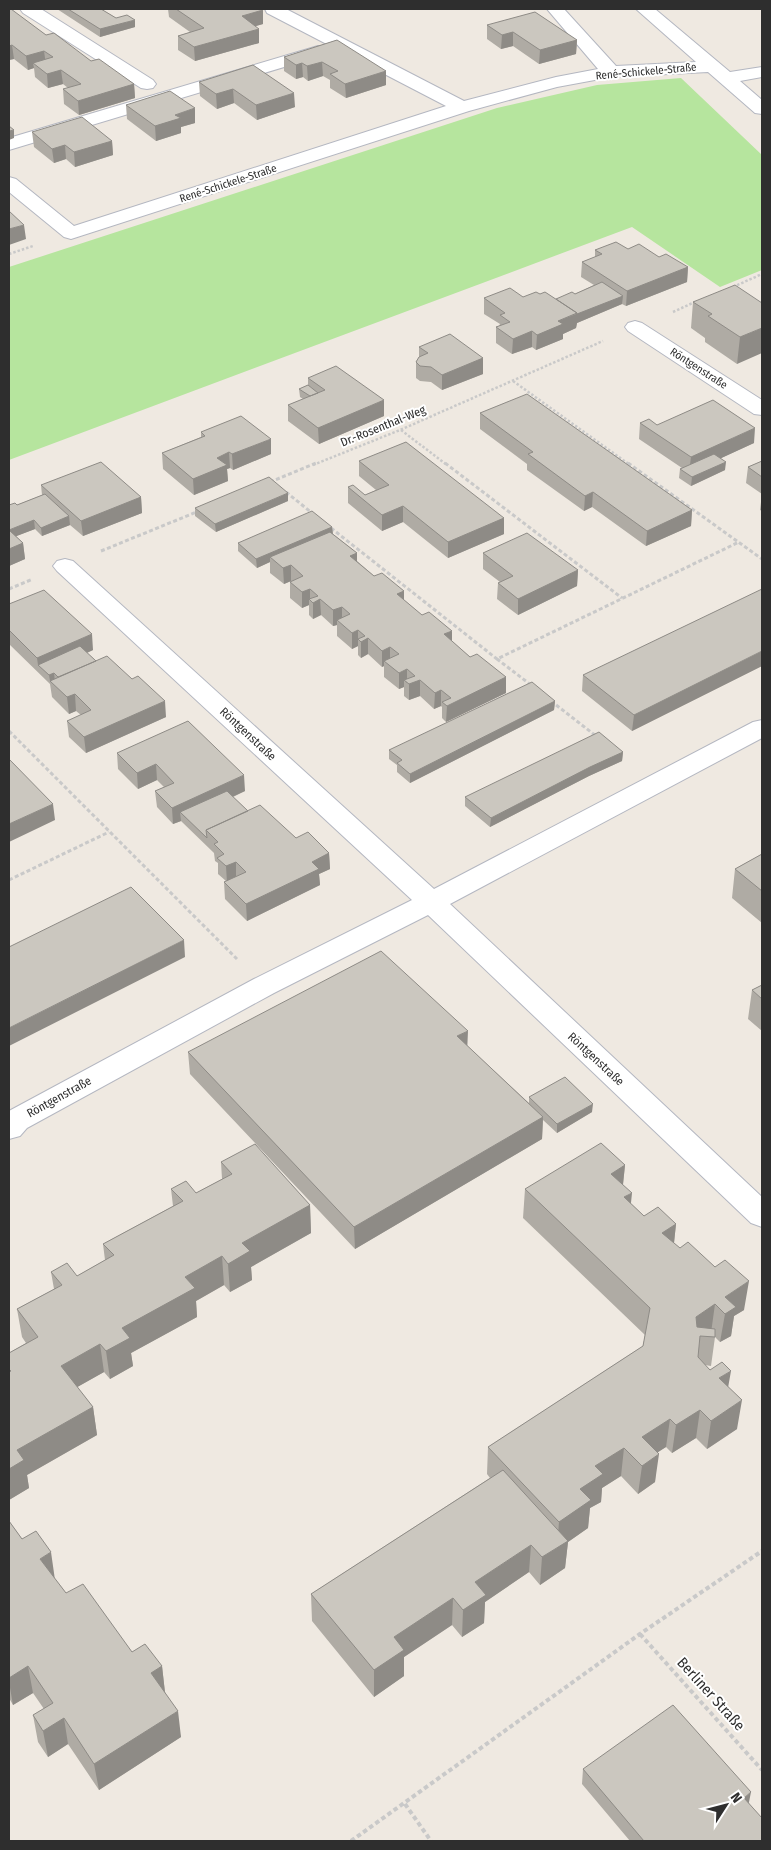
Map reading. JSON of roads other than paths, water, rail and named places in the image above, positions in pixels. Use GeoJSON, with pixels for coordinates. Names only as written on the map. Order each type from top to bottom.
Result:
{"type":"FeatureCollection","features":[{"type":"Feature","properties":{"kind":"street"},"geometry":{"type":"LineString","coordinates":[[28,9],[147,84]]}},
{"type":"Feature","properties":{"kind":"street"},"geometry":{"type":"LineString","coordinates":[[273,9],[462,107]]}},
{"type":"Feature","properties":{"kind":"street"},"geometry":{"type":"LineString","coordinates":[[554,9],[611,72]]}},
{"type":"Feature","properties":{"kind":"street"},"geometry":{"type":"LineString","coordinates":[[645,9],[762,109]]}},
{"type":"Feature","properties":{"kind":"street"},"geometry":{"type":"LineString","coordinates":[[9,144],[339,44]]}},
{"type":"Feature","properties":{"kind":"street","name":"René-Schickele-Straße"},"geometry":{"type":"LineString","coordinates":[[9,183],[71,233],[462,107],[556,82],[611,72],[762,72]]}},
{"type":"Feature","properties":{"kind":"street","name":"Röntgenstraße"},"geometry":{"type":"LineString","coordinates":[[635,327],[762,409]]}},
{"type":"Feature","properties":{"kind":"street","name":"Röntgenstraße"},"geometry":{"type":"LineString","coordinates":[[65,566],[431,902],[762,1215]]}},
{"type":"Feature","properties":{"kind":"street","name":"Röntgenstraße"},"geometry":{"type":"LineString","coordinates":[[9,1128],[17,1120],[264,986],[431,902],[762,728]]}}]}
